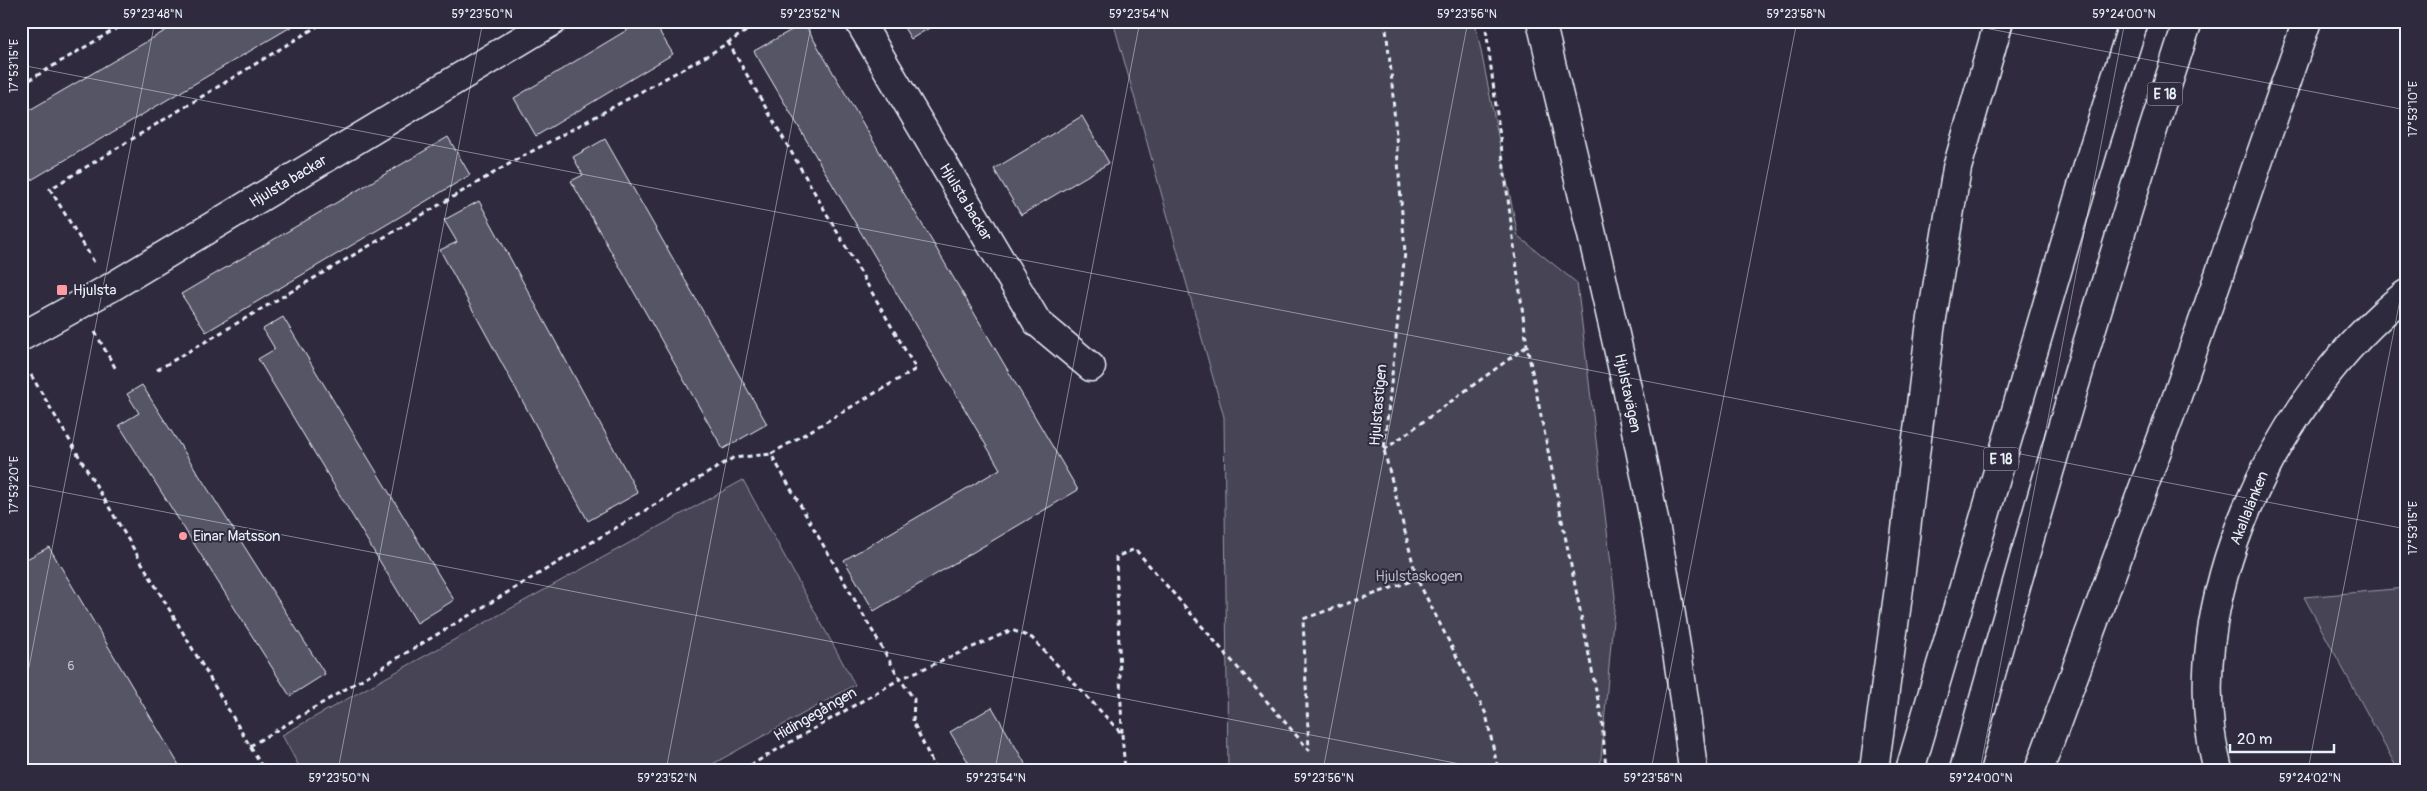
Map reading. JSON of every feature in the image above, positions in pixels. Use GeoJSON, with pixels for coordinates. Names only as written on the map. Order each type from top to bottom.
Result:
{"type":"FeatureCollection","features":[{"type":"Feature","properties":{"kind":"main road","name":"Hjulsta backar"},"geometry":{"type":"LineString","coordinates":[[21,337],[110,288],[553,21]]}},
{"type":"Feature","properties":{"kind":"main road","name":"Hjulsta backar"},"geometry":{"type":"LineString","coordinates":[[859,21],[1037,322],[1091,367]]}},
{"type":"Feature","properties":{"kind":"main road","name":"Hjulstavägen"},"geometry":{"type":"LineString","coordinates":[[1541,21],[1612,316],[1656,527],[1687,712],[1693,770]]}},
{"type":"Feature","properties":{"kind":"main road"},"geometry":{"type":"LineString","coordinates":[[1874,770],[1932,321],[1957,168],[1999,21]]}},
{"type":"Feature","properties":{"kind":"main road","name":"E 18"},"geometry":{"type":"LineString","coordinates":[[1910,770],[2093,149],[2134,21]]}},
{"type":"Feature","properties":{"kind":"main road","name":"E 18"},"geometry":{"type":"LineString","coordinates":[[1964,770],[2009,608],[2141,166],[2188,21]]}},
{"type":"Feature","properties":{"kind":"main road"},"geometry":{"type":"LineString","coordinates":[[2039,770],[2175,402],[2306,21]]}},
{"type":"Feature","properties":{"kind":"main road","name":"Akallalänken"},"geometry":{"type":"LineString","coordinates":[[2218,770],[2213,752],[2207,690],[2211,630],[2224,573],[2245,515],[2269,460],[2303,407],[2343,355],[2385,310],[2406,294]]}},
{"type":"Feature","properties":{"kind":"path"},"geometry":{"type":"LineString","coordinates":[[21,85],[129,21]]}},
{"type":"Feature","properties":{"kind":"path"},"geometry":{"type":"LineString","coordinates":[[110,288],[50,189],[326,21]]}},
{"type":"Feature","properties":{"kind":"path"},"geometry":{"type":"LineString","coordinates":[[157,370],[516,160],[728,42],[762,21]]}},
{"type":"Feature","properties":{"kind":"path","name":"Hjulstastigen"},"geometry":{"type":"LineString","coordinates":[[1385,21],[1391,71],[1405,252],[1384,450],[1417,579],[1486,714],[1498,770]]}},
{"type":"Feature","properties":{"kind":"path"},"geometry":{"type":"LineString","coordinates":[[1485,21],[1526,346],[1602,720],[1606,770]]}},
{"type":"Feature","properties":{"kind":"path"},"geometry":{"type":"LineString","coordinates":[[250,746],[733,458],[771,454],[916,368],[728,42]]}},
{"type":"Feature","properties":{"kind":"path"},"geometry":{"type":"LineString","coordinates":[[81,305],[117,372]]}},
{"type":"Feature","properties":{"kind":"path"},"geometry":{"type":"LineString","coordinates":[[1384,450],[1526,346]]}},
{"type":"Feature","properties":{"kind":"path"},"geometry":{"type":"LineString","coordinates":[[30,375],[264,770]]}},
{"type":"Feature","properties":{"kind":"path"},"geometry":{"type":"LineString","coordinates":[[771,454],[900,679],[914,699],[913,722],[936,770]]}},
{"type":"Feature","properties":{"kind":"path"},"geometry":{"type":"LineString","coordinates":[[1125,770],[1116,557],[1135,549],[1309,750],[1303,619],[1417,579]]}},
{"type":"Feature","properties":{"kind":"path","name":"Hidingegången"},"geometry":{"type":"LineString","coordinates":[[742,770],[900,679],[1012,630],[1032,638],[1122,734]]}},
{"type":"Feature","properties":{"kind":"green space","name":"Hjulstaskogen"},"geometry":{"type":"Polygon","coordinates":[[[1113,21],[1475,21],[1518,236],[1577,283],[1615,597],[1600,770],[1228,770],[1224,417],[1113,21]]]}},
{"type":"Feature","properties":{"kind":"green space"},"geometry":{"type":"Polygon","coordinates":[[[743,480],[855,685],[702,770],[301,770],[282,735],[743,480]]]}},
{"type":"Feature","properties":{"kind":"green space"},"geometry":{"type":"Polygon","coordinates":[[[2406,588],[2406,770],[2398,770],[2304,597],[2406,588]]]}},
{"type":"Feature","properties":{"kind":"building"},"geometry":{"type":"Polygon","coordinates":[[[182,21],[301,21],[21,186],[21,115],[182,21]]]}},
{"type":"Feature","properties":{"kind":"building"},"geometry":{"type":"Polygon","coordinates":[[[642,21],[653,21],[673,54],[536,136],[514,98],[642,21]]]}},
{"type":"Feature","properties":{"kind":"building"},"geometry":{"type":"Polygon","coordinates":[[[900,21],[941,21],[911,39],[900,21]]]}},
{"type":"Feature","properties":{"kind":"building"},"geometry":{"type":"Polygon","coordinates":[[[804,23],[1078,490],[874,611],[844,560],[1000,469],[754,51],[804,23]]]}},
{"type":"Feature","properties":{"kind":"building"},"geometry":{"type":"Polygon","coordinates":[[[1082,116],[1109,163],[1021,215],[994,169],[1082,116]]]}},
{"type":"Feature","properties":{"kind":"building"},"geometry":{"type":"Polygon","coordinates":[[[448,137],[470,175],[206,332],[181,294],[448,137]]]}},
{"type":"Feature","properties":{"kind":"building"},"geometry":{"type":"Polygon","coordinates":[[[605,139],[767,424],[723,449],[571,181],[583,175],[573,157],[605,139]]]}},
{"type":"Feature","properties":{"kind":"building"},"geometry":{"type":"Polygon","coordinates":[[[479,201],[638,493],[588,521],[440,250],[457,242],[444,220],[479,201]]]}},
{"type":"Feature","properties":{"kind":"building"},"geometry":{"type":"Polygon","coordinates":[[[283,317],[454,600],[417,623],[258,359],[275,349],[263,329],[283,317]]]}},
{"type":"Feature","properties":{"kind":"building"},"geometry":{"type":"Polygon","coordinates":[[[142,385],[325,674],[290,696],[119,425],[139,413],[127,394],[142,385]]]}},
{"type":"Feature","properties":{"kind":"building"},"geometry":{"type":"Polygon","coordinates":[[[49,547],[182,770],[21,770],[21,562],[49,547]]]}},
{"type":"Feature","properties":{"kind":"building"},"geometry":{"type":"Polygon","coordinates":[[[992,707],[1029,770],[973,770],[950,732],[992,707]]]}},
{"type":"Feature","properties":{"kind":"place","name":"Hjulsta"},"geometry":{"type":"Point","coordinates":[62,290]}},
{"type":"Feature","properties":{"kind":"place","name":"Einar Matsson"},"geometry":{"type":"Point","coordinates":[183,536]}}]}
